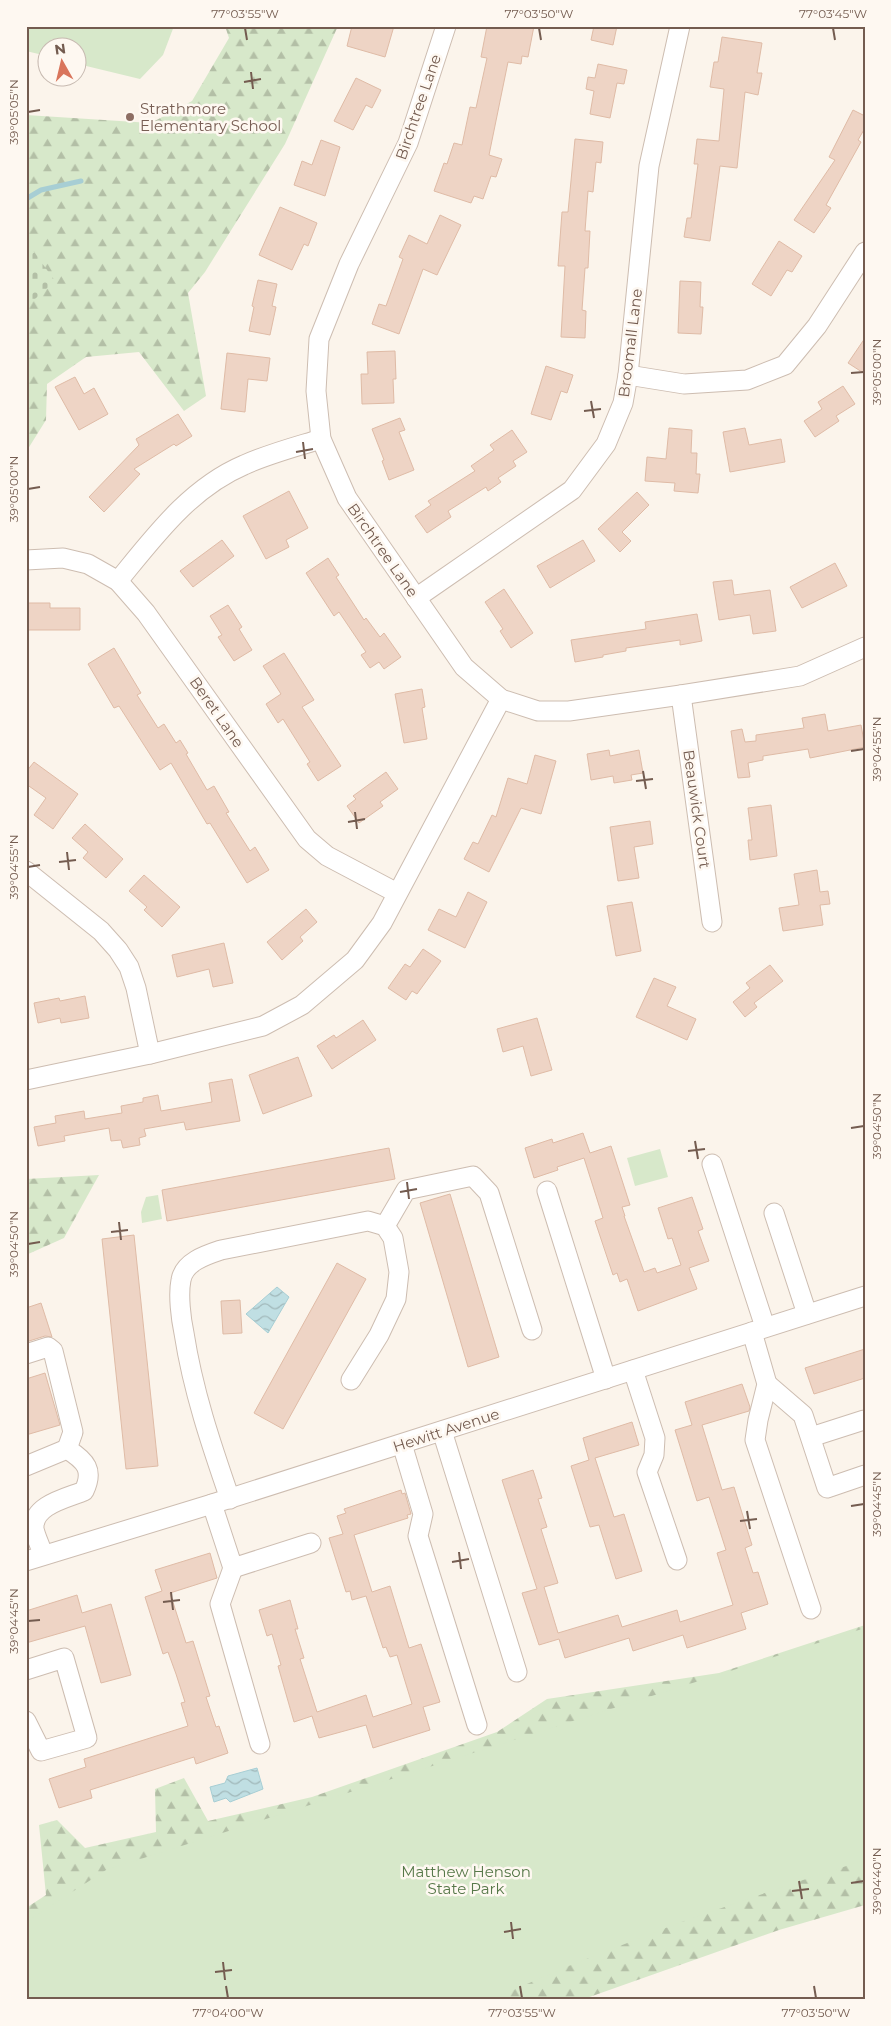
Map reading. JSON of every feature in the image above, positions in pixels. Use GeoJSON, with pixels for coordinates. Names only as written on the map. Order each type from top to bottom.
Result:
{"type":"FeatureCollection","features":[{"type":"Feature","properties":{"kind":"street","name":"Birchtree Lane"},"geometry":{"type":"LineString","coordinates":[[446,26],[408,143],[349,264],[319,339],[316,391],[321,439],[347,498],[464,667],[501,699],[538,711],[569,711],[800,676],[864,648]]}},
{"type":"Feature","properties":{"kind":"street","name":"Broomall Lane"},"geometry":{"type":"LineString","coordinates":[[416,598],[572,490],[606,444],[623,403],[628,375],[649,166],[680,26]]}},
{"type":"Feature","properties":{"kind":"street"},"geometry":{"type":"LineString","coordinates":[[628,375],[684,384],[747,380],[785,365],[817,326],[865,252]]}},
{"type":"Feature","properties":{"kind":"street"},"geometry":{"type":"LineString","coordinates":[[118,581],[173,515],[209,485],[244,465],[321,439]]}},
{"type":"Feature","properties":{"kind":"street","name":"Beret Lane"},"geometry":{"type":"LineString","coordinates":[[26,560],[63,558],[88,564],[118,581],[146,613],[307,839],[328,856],[397,893]]}},
{"type":"Feature","properties":{"kind":"street","name":"Beauwick Court"},"geometry":{"type":"LineString","coordinates":[[682,695],[712,922]]}},
{"type":"Feature","properties":{"kind":"street"},"geometry":{"type":"LineString","coordinates":[[26,1080],[150,1054],[263,1026],[302,1004],[355,960],[382,923],[501,699]]}},
{"type":"Feature","properties":{"kind":"street"},"geometry":{"type":"LineString","coordinates":[[26,871],[101,931],[118,950],[129,967],[136,988],[150,1054]]}},
{"type":"Feature","properties":{"kind":"street"},"geometry":{"type":"LineString","coordinates":[[712,1164],[759,1330],[767,1384],[755,1440],[811,1609]]}},
{"type":"Feature","properties":{"kind":"street"},"geometry":{"type":"LineString","coordinates":[[385,1226],[406,1190],[473,1176],[489,1193],[532,1330]]}},
{"type":"Feature","properties":{"kind":"street"},"geometry":{"type":"LineString","coordinates":[[547,1192],[606,1379]]}},
{"type":"Feature","properties":{"kind":"street"},"geometry":{"type":"LineString","coordinates":[[774,1213],[807,1314]]}},
{"type":"Feature","properties":{"kind":"street"},"geometry":{"type":"LineString","coordinates":[[260,1744],[220,1604],[233,1568],[203,1420],[190,1373],[181,1317],[180,1279],[200,1256],[221,1250],[368,1221],[385,1226],[393,1238],[399,1272],[396,1299],[379,1335],[351,1380]]}},
{"type":"Feature","properties":{"kind":"street","name":"Hewitt Avenue"},"geometry":{"type":"LineString","coordinates":[[35,1558],[221,1502],[865,1296]]}},
{"type":"Feature","properties":{"kind":"street"},"geometry":{"type":"LineString","coordinates":[[26,1354],[44,1347],[48,1347],[53,1351],[74,1432],[67,1449],[26,1466]]}},
{"type":"Feature","properties":{"kind":"street"},"geometry":{"type":"LineString","coordinates":[[633,1370],[655,1438],[654,1455],[647,1472],[676,1560]]}},
{"type":"Feature","properties":{"kind":"street"},"geometry":{"type":"LineString","coordinates":[[767,1384],[803,1415],[827,1488],[865,1475]]}},
{"type":"Feature","properties":{"kind":"street"},"geometry":{"type":"LineString","coordinates":[[811,1437],[864,1420]]}},
{"type":"Feature","properties":{"kind":"street"},"geometry":{"type":"LineString","coordinates":[[442,1431],[517,1672]]}},
{"type":"Feature","properties":{"kind":"street"},"geometry":{"type":"LineString","coordinates":[[402,1444],[423,1514],[418,1536],[477,1725]]}},
{"type":"Feature","properties":{"kind":"street"},"geometry":{"type":"LineString","coordinates":[[35,1558],[34,1529],[36,1517],[45,1507],[84,1491],[90,1479],[86,1466],[76,1455],[67,1449]]}},
{"type":"Feature","properties":{"kind":"street"},"geometry":{"type":"LineString","coordinates":[[233,1568],[311,1543]]}},
{"type":"Feature","properties":{"kind":"street"},"geometry":{"type":"LineString","coordinates":[[26,1670],[64,1658],[87,1738],[40,1751],[26,1721]]}},
{"type":"Feature","properties":{"kind":"green space"},"geometry":{"type":"Polygon","coordinates":[[[26,26],[174,26],[163,55],[140,79],[88,66],[88,38],[38,38],[38,54],[26,51],[26,26]]]}},
{"type":"Feature","properties":{"kind":"green space"},"geometry":{"type":"Polygon","coordinates":[[[225,26],[338,26],[285,144],[205,272],[188,293],[206,396],[184,411],[139,352],[86,357],[47,384],[46,420],[26,452],[26,115],[151,123],[192,101],[229,38],[225,26]]]}},
{"type":"Feature","properties":{"kind":"green space"},"geometry":{"type":"Polygon","coordinates":[[[26,241],[55,281],[26,307],[26,241]]]}},
{"type":"Feature","properties":{"kind":"green space"},"geometry":{"type":"Polygon","coordinates":[[[660,1149],[668,1177],[635,1186],[627,1158],[660,1149]]]}},
{"type":"Feature","properties":{"kind":"green space"},"geometry":{"type":"Polygon","coordinates":[[[99,1175],[64,1238],[26,1255],[26,1179],[99,1175]]]}},
{"type":"Feature","properties":{"kind":"green space"},"geometry":{"type":"Polygon","coordinates":[[[158,1195],[162,1219],[142,1223],[141,1212],[146,1197],[158,1195]]]}},
{"type":"Feature","properties":{"kind":"green space","name":"Matthew Henson State Park"},"geometry":{"type":"Polygon","coordinates":[[[865,1625],[865,1905],[779,1930],[581,2000],[199,2000],[26,1983],[26,1908],[46,1895],[39,1825],[57,1820],[85,1848],[156,1832],[155,1789],[184,1778],[208,1821],[312,1797],[497,1732],[547,1699],[719,1673],[865,1625]]]}},
{"type":"Feature","properties":{"kind":"green space","name":"Matthew Henson State Park"},"geometry":{"type":"Polygon","coordinates":[[[865,1628],[865,1860],[681,1922],[566,1967],[490,2000],[26,2000],[26,1922],[106,1870],[865,1628]]]}},
{"type":"Feature","properties":{"kind":"water"},"geometry":{"type":"Polygon","coordinates":[[[277,1287],[289,1297],[268,1333],[246,1314],[277,1287]]]}},
{"type":"Feature","properties":{"kind":"water"},"geometry":{"type":"Polygon","coordinates":[[[257,1768],[263,1789],[230,1802],[226,1798],[214,1802],[210,1787],[225,1783],[228,1776],[257,1768]]]}},
{"type":"Feature","properties":{"kind":"building"},"geometry":{"type":"Polygon","coordinates":[[[352,26],[394,26],[385,57],[347,46],[352,26]]]}},
{"type":"Feature","properties":{"kind":"building"},"geometry":{"type":"Polygon","coordinates":[[[487,26],[534,26],[528,57],[522,56],[521,64],[508,62],[489,155],[502,159],[496,177],[491,176],[483,199],[474,196],[471,203],[434,191],[444,163],[447,164],[454,143],[462,145],[470,107],[476,108],[487,58],[481,57],[487,26]]]}},
{"type":"Feature","properties":{"kind":"building"},"geometry":{"type":"Polygon","coordinates":[[[594,26],[617,26],[613,45],[591,40],[594,26]]]}},
{"type":"Feature","properties":{"kind":"building"},"geometry":{"type":"Polygon","coordinates":[[[722,37],[762,43],[757,73],[762,73],[758,95],[745,92],[737,168],[720,166],[710,241],[684,237],[687,218],[691,218],[698,164],[694,164],[697,139],[719,141],[724,89],[710,87],[714,62],[718,62],[722,37]]]}},
{"type":"Feature","properties":{"kind":"building"},"geometry":{"type":"Polygon","coordinates":[[[598,64],[627,70],[624,84],[617,83],[610,118],[590,114],[594,91],[586,89],[588,77],[595,78],[598,64]]]}},
{"type":"Feature","properties":{"kind":"building"},"geometry":{"type":"Polygon","coordinates":[[[356,78],[381,90],[372,108],[366,105],[353,130],[334,121],[356,78]]]}},
{"type":"Feature","properties":{"kind":"building"},"geometry":{"type":"Polygon","coordinates":[[[853,110],[865,116],[865,128],[858,140],[861,142],[826,205],[831,208],[814,233],[794,220],[835,160],[829,157],[853,110]]]}},
{"type":"Feature","properties":{"kind":"building"},"geometry":{"type":"Polygon","coordinates":[[[575,139],[603,142],[601,163],[596,162],[593,192],[588,191],[585,231],[590,231],[588,268],[585,268],[582,310],[586,311],[585,338],[561,337],[565,266],[558,266],[562,212],[568,212],[575,139]]]}},
{"type":"Feature","properties":{"kind":"building"},"geometry":{"type":"Polygon","coordinates":[[[321,140],[340,147],[325,196],[294,185],[302,161],[312,165],[321,140]]]}},
{"type":"Feature","properties":{"kind":"building"},"geometry":{"type":"Polygon","coordinates":[[[280,207],[317,223],[308,246],[304,244],[292,270],[259,255],[280,207]]]}},
{"type":"Feature","properties":{"kind":"building"},"geometry":{"type":"Polygon","coordinates":[[[440,215],[461,225],[437,275],[423,269],[399,334],[372,324],[379,304],[386,306],[403,259],[399,257],[409,235],[427,244],[440,215]]]}},
{"type":"Feature","properties":{"kind":"building"},"geometry":{"type":"Polygon","coordinates":[[[779,241],[802,256],[792,272],[787,270],[771,296],[752,284],[779,241]]]}},
{"type":"Feature","properties":{"kind":"building"},"geometry":{"type":"Polygon","coordinates":[[[258,280],[277,284],[272,306],[276,307],[270,335],[249,331],[258,280]]]}},
{"type":"Feature","properties":{"kind":"building"},"geometry":{"type":"Polygon","coordinates":[[[680,281],[701,282],[700,307],[703,307],[701,334],[678,333],[680,281]]]}},
{"type":"Feature","properties":{"kind":"building"},"geometry":{"type":"Polygon","coordinates":[[[865,338],[865,374],[848,363],[865,338]]]}},
{"type":"Feature","properties":{"kind":"building"},"geometry":{"type":"Polygon","coordinates":[[[395,351],[396,379],[393,379],[394,403],[362,404],[361,374],[368,374],[367,352],[395,351]]]}},
{"type":"Feature","properties":{"kind":"building"},"geometry":{"type":"Polygon","coordinates":[[[227,353],[270,358],[267,381],[248,379],[245,412],[221,409],[227,353]]]}},
{"type":"Feature","properties":{"kind":"building"},"geometry":{"type":"Polygon","coordinates":[[[546,366],[573,375],[567,393],[561,391],[551,420],[531,414],[546,366]]]}},
{"type":"Feature","properties":{"kind":"building"},"geometry":{"type":"Polygon","coordinates":[[[75,377],[84,394],[94,388],[108,414],[79,430],[55,387],[75,377]]]}},
{"type":"Feature","properties":{"kind":"building"},"geometry":{"type":"Polygon","coordinates":[[[843,386],[855,404],[836,416],[839,421],[815,437],[804,421],[822,409],[818,402],[843,386]]]}},
{"type":"Feature","properties":{"kind":"building"},"geometry":{"type":"Polygon","coordinates":[[[178,414],[192,436],[176,446],[174,444],[134,469],[140,474],[104,512],[89,497],[139,445],[136,439],[178,414]]]}},
{"type":"Feature","properties":{"kind":"building"},"geometry":{"type":"Polygon","coordinates":[[[400,418],[405,430],[399,432],[414,470],[389,480],[382,461],[384,460],[372,429],[400,418]]]}},
{"type":"Feature","properties":{"kind":"building"},"geometry":{"type":"Polygon","coordinates":[[[669,428],[692,430],[691,453],[697,453],[696,474],[700,474],[698,493],[674,491],[675,483],[645,481],[647,457],[666,459],[669,428]]]}},
{"type":"Feature","properties":{"kind":"building"},"geometry":{"type":"Polygon","coordinates":[[[745,428],[749,445],[781,439],[785,462],[730,472],[723,432],[745,428]]]}},
{"type":"Feature","properties":{"kind":"building"},"geometry":{"type":"Polygon","coordinates":[[[512,430],[527,452],[513,461],[516,466],[498,478],[501,482],[488,491],[486,487],[448,511],[451,517],[427,533],[415,516],[431,505],[428,501],[475,471],[471,466],[494,450],[490,445],[512,430]]]}},
{"type":"Feature","properties":{"kind":"building"},"geometry":{"type":"Polygon","coordinates":[[[289,491],[308,528],[286,540],[289,547],[266,559],[243,516],[289,491]]]}},
{"type":"Feature","properties":{"kind":"building"},"geometry":{"type":"Polygon","coordinates":[[[637,492],[649,505],[622,532],[631,541],[620,552],[598,529],[637,492]]]}},
{"type":"Feature","properties":{"kind":"building"},"geometry":{"type":"Polygon","coordinates":[[[222,540],[234,556],[193,587],[180,571],[222,540]]]}},
{"type":"Feature","properties":{"kind":"building"},"geometry":{"type":"Polygon","coordinates":[[[583,540],[595,561],[550,588],[537,566],[583,540]]]}},
{"type":"Feature","properties":{"kind":"building"},"geometry":{"type":"Polygon","coordinates":[[[328,558],[339,575],[336,577],[364,620],[366,618],[380,637],[384,633],[401,657],[384,669],[379,662],[370,668],[361,655],[366,652],[339,612],[334,616],[306,573],[328,558]]]}},
{"type":"Feature","properties":{"kind":"building"},"geometry":{"type":"Polygon","coordinates":[[[835,563],[847,586],[802,608],[790,587],[835,563]]]}},
{"type":"Feature","properties":{"kind":"building"},"geometry":{"type":"Polygon","coordinates":[[[732,580],[734,595],[770,590],[776,631],[753,634],[750,615],[719,620],[713,582],[732,580]]]}},
{"type":"Feature","properties":{"kind":"building"},"geometry":{"type":"Polygon","coordinates":[[[504,589],[533,633],[511,648],[500,631],[503,629],[485,602],[504,589]]]}},
{"type":"Feature","properties":{"kind":"building"},"geometry":{"type":"Polygon","coordinates":[[[27,603],[50,603],[50,608],[80,608],[80,630],[27,630],[27,603]]]}},
{"type":"Feature","properties":{"kind":"building"},"geometry":{"type":"Polygon","coordinates":[[[228,605],[242,627],[239,629],[252,650],[234,661],[218,637],[222,635],[210,616],[228,605]]]}},
{"type":"Feature","properties":{"kind":"building"},"geometry":{"type":"Polygon","coordinates":[[[697,614],[702,641],[680,645],[680,640],[626,648],[626,651],[575,662],[571,640],[646,629],[645,622],[697,614]]]}},
{"type":"Feature","properties":{"kind":"building"},"geometry":{"type":"Polygon","coordinates":[[[114,648],[141,693],[137,695],[158,728],[164,724],[176,743],[180,740],[207,790],[214,786],[229,812],[226,813],[250,851],[255,847],[269,870],[247,883],[210,823],[207,824],[171,763],[160,770],[119,706],[114,708],[88,664],[114,648]]]}},
{"type":"Feature","properties":{"kind":"building"},"geometry":{"type":"Polygon","coordinates":[[[284,653],[314,700],[302,707],[341,766],[318,781],[307,764],[310,762],[283,719],[278,723],[266,704],[281,694],[263,666],[284,653]]]}},
{"type":"Feature","properties":{"kind":"building"},"geometry":{"type":"Polygon","coordinates":[[[422,689],[425,707],[422,708],[427,739],[404,743],[395,694],[422,689]]]}},
{"type":"Feature","properties":{"kind":"building"},"geometry":{"type":"Polygon","coordinates":[[[825,714],[828,731],[861,725],[865,747],[810,758],[808,749],[763,756],[763,760],[748,763],[750,777],[738,778],[731,731],[742,729],[745,742],[756,741],[756,735],[804,728],[802,718],[825,714]]]}},
{"type":"Feature","properties":{"kind":"building"},"geometry":{"type":"Polygon","coordinates":[[[609,750],[610,756],[639,750],[643,773],[631,775],[632,780],[614,783],[613,776],[591,780],[587,754],[609,750]]]}},
{"type":"Feature","properties":{"kind":"building"},"geometry":{"type":"Polygon","coordinates":[[[535,755],[556,761],[541,814],[521,808],[489,872],[464,859],[473,842],[478,844],[492,815],[496,817],[508,778],[527,784],[535,755]]]}},
{"type":"Feature","properties":{"kind":"building"},"geometry":{"type":"Polygon","coordinates":[[[34,762],[78,794],[53,829],[34,815],[46,798],[26,784],[26,772],[34,762]]]}},
{"type":"Feature","properties":{"kind":"building"},"geometry":{"type":"Polygon","coordinates":[[[386,772],[398,789],[380,802],[383,806],[359,823],[347,806],[356,799],[353,796],[386,772]]]}},
{"type":"Feature","properties":{"kind":"building"},"geometry":{"type":"Polygon","coordinates":[[[771,805],[777,856],[750,860],[748,840],[752,840],[748,808],[771,805]]]}},
{"type":"Feature","properties":{"kind":"building"},"geometry":{"type":"Polygon","coordinates":[[[650,821],[653,844],[634,847],[639,878],[618,881],[610,827],[650,821]]]}},
{"type":"Feature","properties":{"kind":"building"},"geometry":{"type":"Polygon","coordinates":[[[85,824],[123,859],[106,878],[83,858],[88,852],[72,838],[85,824]]]}},
{"type":"Feature","properties":{"kind":"building"},"geometry":{"type":"Polygon","coordinates":[[[817,870],[820,892],[828,891],[830,904],[820,905],[823,925],[783,931],[779,908],[799,905],[794,874],[817,870]]]}},
{"type":"Feature","properties":{"kind":"building"},"geometry":{"type":"Polygon","coordinates":[[[144,875],[180,907],[162,927],[144,910],[147,907],[129,891],[144,875]]]}},
{"type":"Feature","properties":{"kind":"building"},"geometry":{"type":"Polygon","coordinates":[[[468,892],[487,902],[465,948],[428,930],[439,909],[456,917],[468,892]]]}},
{"type":"Feature","properties":{"kind":"building"},"geometry":{"type":"Polygon","coordinates":[[[632,902],[641,951],[616,956],[607,906],[632,902]]]}},
{"type":"Feature","properties":{"kind":"building"},"geometry":{"type":"Polygon","coordinates":[[[306,909],[317,922],[300,937],[303,941],[282,960],[267,942],[306,909]]]}},
{"type":"Feature","properties":{"kind":"building"},"geometry":{"type":"Polygon","coordinates":[[[224,943],[233,983],[213,987],[209,969],[177,977],[172,955],[224,943]]]}},
{"type":"Feature","properties":{"kind":"building"},"geometry":{"type":"Polygon","coordinates":[[[423,949],[441,961],[417,994],[412,991],[406,1000],[388,988],[405,964],[410,967],[423,949]]]}},
{"type":"Feature","properties":{"kind":"building"},"geometry":{"type":"Polygon","coordinates":[[[770,965],[783,981],[754,1003],[757,1007],[745,1017],[733,1002],[750,988],[746,983],[770,965]]]}},
{"type":"Feature","properties":{"kind":"building"},"geometry":{"type":"Polygon","coordinates":[[[654,978],[676,987],[667,1006],[696,1019],[687,1040],[636,1017],[654,978]]]}},
{"type":"Feature","properties":{"kind":"building"},"geometry":{"type":"Polygon","coordinates":[[[85,996],[89,1018],[61,1023],[60,1018],[38,1023],[34,1003],[59,998],[60,1001],[85,996]]]}},
{"type":"Feature","properties":{"kind":"building"},"geometry":{"type":"Polygon","coordinates":[[[537,1018],[552,1070],[531,1076],[523,1046],[503,1052],[497,1029],[537,1018]]]}},
{"type":"Feature","properties":{"kind":"building"},"geometry":{"type":"Polygon","coordinates":[[[363,1020],[376,1040],[332,1069],[317,1046],[334,1035],[336,1038],[363,1020]]]}},
{"type":"Feature","properties":{"kind":"building"},"geometry":{"type":"Polygon","coordinates":[[[298,1057],[312,1096],[263,1114],[249,1075],[298,1057]]]}},
{"type":"Feature","properties":{"kind":"building"},"geometry":{"type":"Polygon","coordinates":[[[232,1079],[240,1121],[186,1130],[184,1122],[144,1129],[146,1136],[139,1138],[140,1145],[123,1148],[121,1140],[111,1141],[109,1128],[64,1136],[65,1141],[38,1146],[34,1127],[56,1123],[55,1116],[84,1111],[85,1119],[122,1113],[121,1106],[143,1102],[143,1098],[158,1095],[161,1111],[212,1102],[209,1083],[232,1079]]]}},
{"type":"Feature","properties":{"kind":"building"},"geometry":{"type":"Polygon","coordinates":[[[583,1133],[590,1153],[611,1146],[630,1205],[622,1207],[624,1216],[644,1272],[655,1268],[657,1273],[681,1265],[672,1238],[668,1239],[658,1208],[692,1197],[703,1229],[698,1231],[709,1261],[689,1268],[697,1289],[638,1311],[627,1279],[620,1282],[617,1273],[613,1275],[595,1221],[603,1218],[584,1158],[557,1167],[558,1170],[534,1178],[525,1148],[552,1139],[553,1143],[583,1133]]]}},
{"type":"Feature","properties":{"kind":"building"},"geometry":{"type":"Polygon","coordinates":[[[389,1148],[395,1179],[167,1221],[162,1190],[389,1148]]]}},
{"type":"Feature","properties":{"kind":"building"},"geometry":{"type":"Polygon","coordinates":[[[450,1194],[499,1357],[468,1367],[420,1203],[450,1194]]]}},
{"type":"Feature","properties":{"kind":"building"},"geometry":{"type":"Polygon","coordinates":[[[134,1235],[158,1466],[126,1469],[102,1239],[134,1235]]]}},
{"type":"Feature","properties":{"kind":"building"},"geometry":{"type":"Polygon","coordinates":[[[337,1263],[366,1279],[283,1429],[254,1413],[337,1263]]]}},
{"type":"Feature","properties":{"kind":"building"},"geometry":{"type":"Polygon","coordinates":[[[240,1300],[242,1333],[223,1334],[221,1301],[240,1300]]]}},
{"type":"Feature","properties":{"kind":"building"},"geometry":{"type":"Polygon","coordinates":[[[41,1303],[52,1337],[45,1336],[26,1342],[26,1308],[41,1303]]]}},
{"type":"Feature","properties":{"kind":"building"},"geometry":{"type":"Polygon","coordinates":[[[865,1349],[865,1378],[814,1394],[805,1368],[865,1349]]]}},
{"type":"Feature","properties":{"kind":"building"},"geometry":{"type":"Polygon","coordinates":[[[45,1373],[60,1425],[26,1435],[26,1379],[45,1373]]]}},
{"type":"Feature","properties":{"kind":"building"},"geometry":{"type":"Polygon","coordinates":[[[742,1384],[750,1407],[749,1411],[702,1425],[722,1490],[734,1487],[752,1545],[745,1548],[753,1573],[758,1572],[768,1604],[741,1613],[746,1629],[687,1648],[683,1635],[633,1651],[629,1638],[565,1658],[559,1639],[539,1645],[522,1593],[537,1589],[502,1480],[533,1470],[542,1498],[538,1499],[547,1527],[541,1529],[558,1583],[544,1587],[558,1633],[618,1615],[622,1627],[677,1610],[680,1622],[733,1605],[717,1553],[726,1550],[709,1497],[697,1501],[675,1430],[692,1425],[685,1402],[742,1384]]]}},
{"type":"Feature","properties":{"kind":"building"},"geometry":{"type":"Polygon","coordinates":[[[632,1422],[639,1445],[595,1458],[614,1517],[624,1514],[642,1571],[616,1579],[599,1525],[590,1527],[571,1466],[589,1460],[583,1438],[632,1422]]]}},
{"type":"Feature","properties":{"kind":"building"},"geometry":{"type":"Polygon","coordinates":[[[401,1490],[402,1494],[405,1493],[411,1514],[407,1515],[408,1518],[354,1535],[372,1592],[390,1586],[409,1648],[421,1644],[440,1702],[423,1707],[430,1730],[373,1748],[366,1725],[319,1738],[312,1716],[294,1722],[278,1666],[281,1665],[272,1634],[267,1636],[259,1610],[290,1600],[298,1629],[295,1629],[304,1658],[300,1659],[317,1712],[366,1695],[373,1717],[412,1704],[397,1655],[390,1657],[386,1647],[383,1648],[366,1596],[352,1600],[350,1591],[346,1592],[329,1538],[343,1534],[337,1516],[346,1513],[344,1509],[401,1490]]]}},
{"type":"Feature","properties":{"kind":"building"},"geometry":{"type":"Polygon","coordinates":[[[210,1553],[217,1578],[170,1593],[186,1643],[193,1641],[210,1696],[206,1697],[216,1727],[219,1726],[228,1753],[196,1764],[194,1757],[90,1790],[92,1798],[59,1808],[49,1779],[86,1767],[84,1759],[188,1726],[181,1703],[185,1702],[176,1674],[168,1652],[163,1654],[145,1597],[162,1591],[155,1570],[210,1553]]]}},
{"type":"Feature","properties":{"kind":"building"},"geometry":{"type":"Polygon","coordinates":[[[77,1595],[82,1613],[111,1604],[131,1675],[101,1683],[85,1626],[26,1643],[26,1611],[77,1595]]]}},
{"type":"Feature","properties":{"kind":"waterway"},"geometry":{"type":"LineString","coordinates":[[26,199],[41,190],[81,181]]}},
{"type":"Feature","properties":{"kind":"place","name":"Strathmore Elementary School"},"geometry":{"type":"Point","coordinates":[130,117]}}]}
